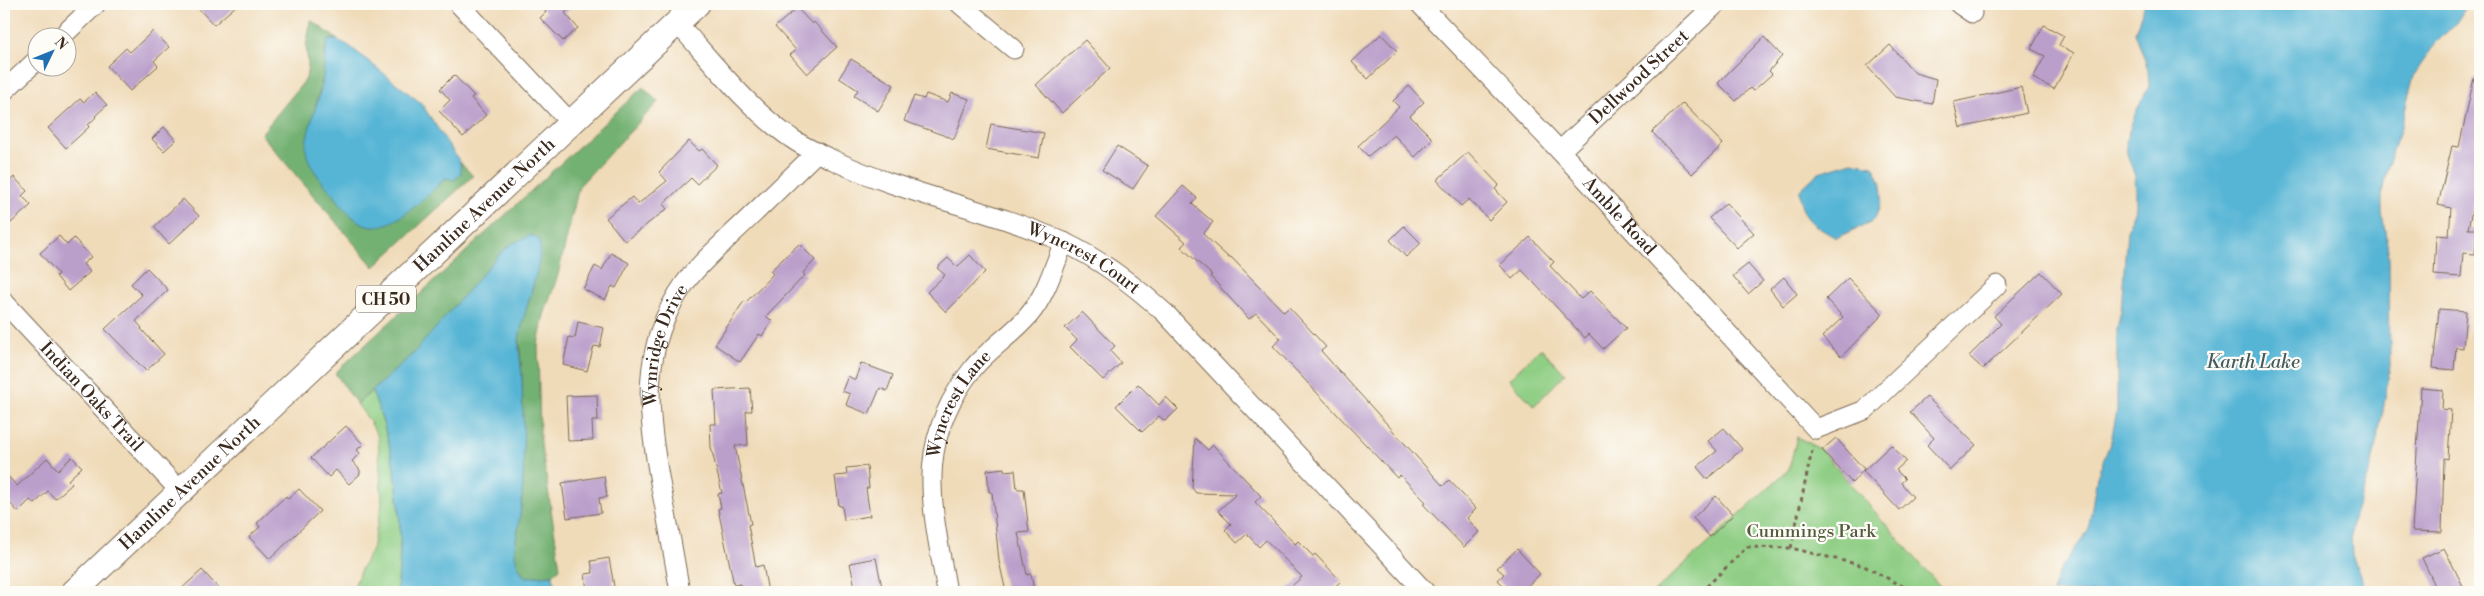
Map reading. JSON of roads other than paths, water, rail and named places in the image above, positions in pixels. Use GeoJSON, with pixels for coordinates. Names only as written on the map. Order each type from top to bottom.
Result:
{"type":"FeatureCollection","features":[{"type":"Feature","properties":{"kind":"main road","name":"Hamline Avenue North"},"geometry":{"type":"LineString","coordinates":[[74,592],[697,4]]}},
{"type":"Feature","properties":{"kind":"street"},"geometry":{"type":"LineString","coordinates":[[70,28],[95,4]]}},
{"type":"Feature","properties":{"kind":"street"},"geometry":{"type":"LineString","coordinates":[[459,4],[571,123]]}},
{"type":"Feature","properties":{"kind":"street"},"geometry":{"type":"LineString","coordinates":[[960,4],[1014,49]]}},
{"type":"Feature","properties":{"kind":"street","name":"Amble Road"},"geometry":{"type":"LineString","coordinates":[[1420,4],[1560,151],[1816,430],[1865,410],[1997,285]]}},
{"type":"Feature","properties":{"kind":"street","name":"Dellwood Street"},"geometry":{"type":"LineString","coordinates":[[1560,151],[1716,4]]}},
{"type":"Feature","properties":{"kind":"street","name":"Wyncrest Court"},"geometry":{"type":"LineString","coordinates":[[677,23],[760,113],[791,138],[859,173],[1029,228],[1064,242],[1128,280],[1166,313],[1425,592]]}},
{"type":"Feature","properties":{"kind":"street"},"geometry":{"type":"LineString","coordinates":[[4,91],[28,68]]}},
{"type":"Feature","properties":{"kind":"street","name":"Wynridge Drive"},"geometry":{"type":"LineString","coordinates":[[680,592],[650,428],[650,386],[658,336],[670,306],[708,256],[817,152]]}},
{"type":"Feature","properties":{"kind":"street","name":"Wyncrest Lane"},"geometry":{"type":"LineString","coordinates":[[947,592],[934,519],[931,465],[943,414],[975,366],[1030,314],[1044,291],[1064,242]]}},
{"type":"Feature","properties":{"kind":"street","name":"Indian Oaks Trail"},"geometry":{"type":"LineString","coordinates":[[4,302],[180,491]]}},
{"type":"Feature","properties":{"kind":"water","name":"Karth Lake"},"geometry":{"type":"Polygon","coordinates":[[[2145,4],[2468,4],[2456,23],[2435,44],[2414,75],[2400,130],[2387,168],[2382,193],[2382,212],[2389,257],[2390,366],[2371,468],[2353,519],[2351,537],[2352,555],[2367,592],[2052,592],[2061,568],[2088,531],[2097,477],[2111,441],[2117,410],[2117,329],[2121,310],[2127,231],[2136,206],[2135,176],[2127,154],[2126,140],[2135,114],[2149,86],[2148,69],[2135,32],[2145,4]]]}},
{"type":"Feature","properties":{"kind":"water"},"geometry":{"type":"Polygon","coordinates":[[[329,40],[337,40],[348,45],[421,103],[460,162],[461,174],[454,180],[446,178],[408,212],[386,224],[374,226],[364,224],[351,216],[317,174],[307,157],[307,137],[322,84],[328,43],[329,40]]]}},
{"type":"Feature","properties":{"kind":"water"},"geometry":{"type":"Polygon","coordinates":[[[1852,162],[1873,166],[1880,180],[1882,193],[1880,206],[1874,220],[1836,238],[1815,225],[1805,215],[1800,200],[1800,190],[1819,172],[1852,162]]]}},
{"type":"Feature","properties":{"kind":"water"},"geometry":{"type":"Polygon","coordinates":[[[531,235],[539,239],[540,258],[519,339],[524,465],[515,555],[525,577],[553,575],[556,592],[397,592],[400,541],[397,490],[388,440],[372,391],[414,353],[501,252],[513,243],[531,235]]]}},
{"type":"Feature","properties":{"kind":"park label","name":"Cummings Park"},"geometry":{"type":"Point","coordinates":[1811,531]}}]}
